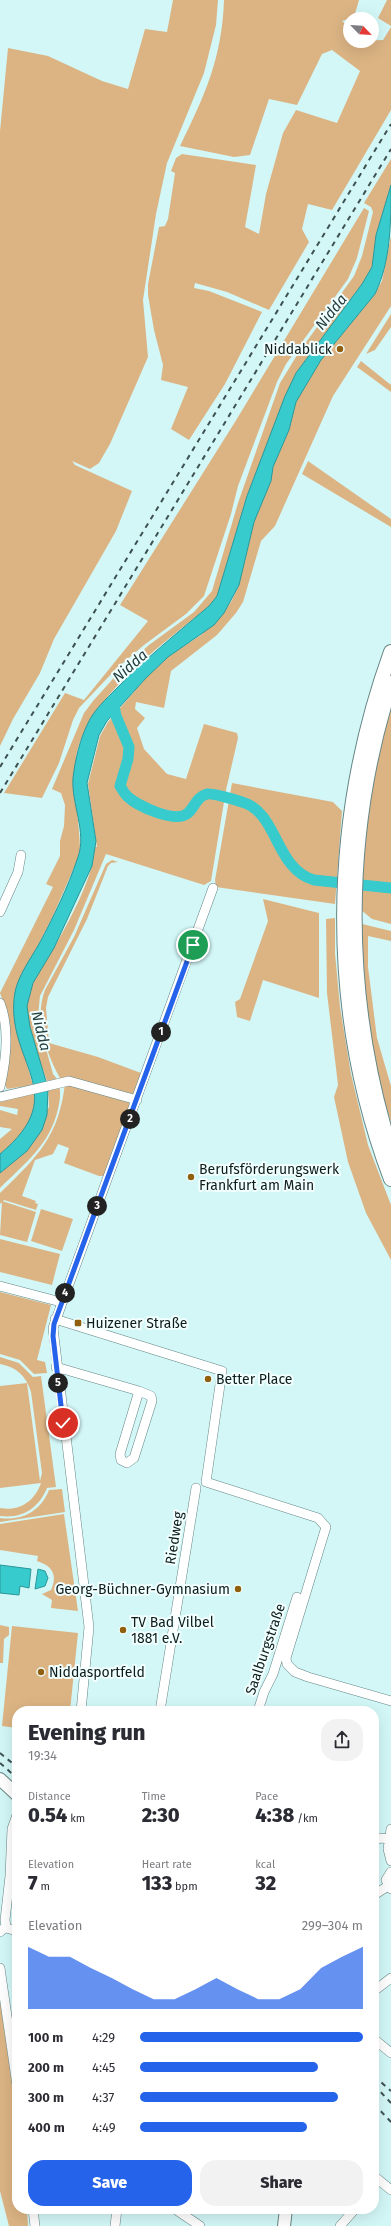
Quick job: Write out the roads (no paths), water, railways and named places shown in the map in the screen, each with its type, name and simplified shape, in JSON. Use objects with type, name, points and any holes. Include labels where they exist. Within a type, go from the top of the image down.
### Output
[{"type":"highway","points":[[391,652],[373,707],[360,760],[351,810],[350,885],[361,1017],[374,1090],[391,1151]]},
{"type":"highway","points":[[391,683],[379,723],[367,779],[350,885],[344,938],[351,1022],[370,1116],[391,1179]]},
{"type":"main road","points":[[0,1779],[12,1790]]},
{"type":"main road","points":[[284,2226],[285,2214]]},
{"type":"street","points":[[0,912],[18,872],[21,855]]},
{"type":"street","points":[[81,1706],[89,1627],[56,1367],[53,1336],[55,1319],[137,1100],[212,888]]},
{"type":"street","points":[[0,1003],[6,1043],[5,1065],[0,1088]]},
{"type":"street","points":[[0,1096],[56,1083],[73,1082],[137,1100]]},
{"type":"street","points":[[0,1286],[62,1302]]},
{"type":"street","points":[[55,1319],[222,1371],[206,1482],[318,1518],[324,1522],[326,1527],[286,1658],[287,1664],[295,1672],[308,1677],[391,1701]]},
{"type":"street","points":[[56,1367],[139,1391],[150,1395],[152,1398],[134,1458],[127,1463],[121,1460],[120,1454],[139,1391]]},
{"type":"street","name":"Riedweg","points":[[161,1706],[196,1488]]},
{"type":"street","name":"Saalburgstraße","points":[[260,1706],[264,1692],[274,1674],[297,1597]]},
{"type":"street","points":[[12,1829],[10,1876],[2,1927],[12,1930]]},
{"type":"street","points":[[391,1829],[388,1849],[391,1861]]},
{"type":"street","points":[[379,1838],[389,1839]]},
{"type":"street","points":[[379,1893],[390,1888],[387,1877],[391,1872]]},
{"type":"street","points":[[0,1968],[12,2051]]},
{"type":"street","points":[[379,1987],[391,1978]]},
{"type":"street","points":[[379,2043],[391,2053]]},
{"type":"street","points":[[379,2183],[391,2190]]},
{"type":"street","points":[[34,2214],[35,2226]]},
{"type":"street","points":[[114,2226],[116,2214]]},
{"type":"street","points":[[182,2214],[200,2226]]},
{"type":"street","points":[[340,2226],[351,2214]]},
{"type":"water","points":[[391,185],[389,241],[380,281],[375,294],[321,360],[296,402],[289,430],[273,467],[271,481],[254,522],[239,585],[224,613],[214,625],[168,657],[146,678],[107,721],[99,735],[87,783],[96,841],[92,866],[54,948],[33,983],[27,1006],[30,1027],[48,1088],[47,1115],[42,1130],[27,1151],[0,1173],[0,1154],[22,1132],[32,1112],[35,1094],[31,1076],[18,1038],[14,1017],[15,992],[22,973],[50,923],[70,879],[78,857],[81,838],[74,797],[73,778],[78,750],[85,729],[100,705],[173,636],[209,606],[217,596],[247,496],[285,396],[296,373],[362,284],[372,267],[376,235]]},
{"type":"water","points":[[0,1565],[31,1569],[29,1588],[20,1586],[19,1595],[0,1593]]},
{"type":"water","points":[[38,1569],[45,1571],[48,1578],[45,1586],[35,1589]]},
{"type":"waterway","points":[[113,700],[116,716],[129,747],[128,759],[120,786],[126,795],[132,800],[148,809],[166,815],[175,816],[182,816],[188,813],[200,797],[207,794],[242,802],[254,808],[263,817],[291,865],[301,874],[314,880],[391,888]]},
{"type":"railway","points":[[0,767],[391,124]]},
{"type":"railway","points":[[0,793],[391,149]]},
{"type":"railway","points":[[0,1753],[12,1763]]},
{"type":"railway","points":[[0,1763],[12,1774]]},
{"type":"railway","points":[[379,2080],[391,2091]]},
{"type":"railway","points":[[379,2090],[391,2103]]},
{"type":"railway","points":[[379,2109],[391,2122]]},
{"type":"place","name":"Niddablick","points":[[340,349]]},
{"type":"place","name":"Berufsförderungswerk Frankfurt am Main","points":[[191,1177]]},
{"type":"place","name":"Huizener Straße","points":[[78,1323]]},
{"type":"place","name":"Better Place","points":[[208,1379]]},
{"type":"place","name":"Georg-Büchner-Gymnasium","points":[[238,1589]]},
{"type":"place","name":"TV Bad Vilbel 1881 e.V.","points":[[123,1630]]},
{"type":"place","name":"Niddasportfeld","points":[[41,1672]]},
{"type":"water label","name":"Nidda","points":[[331,312]]},
{"type":"water label","name":"Nidda","points":[[130,666]]},
{"type":"water label","name":"Nidda","points":[[41,1031]]}]
